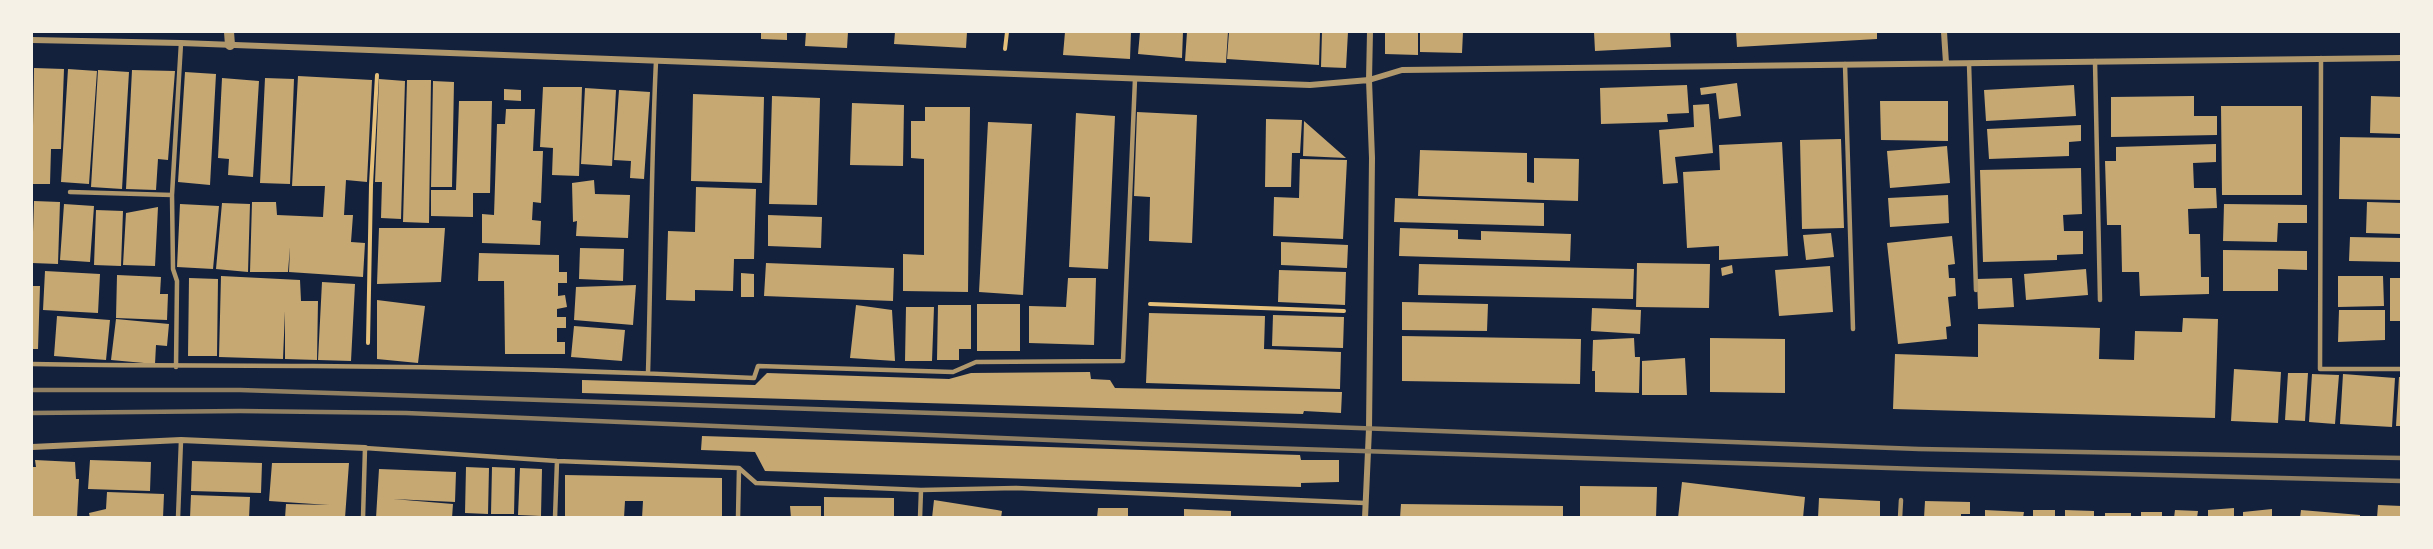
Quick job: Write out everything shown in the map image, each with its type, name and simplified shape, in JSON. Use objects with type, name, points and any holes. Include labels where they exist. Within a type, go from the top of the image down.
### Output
[{"type":"street","points":[[229,32],[230,45]]},
{"type":"street","points":[[1365,518],[1369,429],[1372,158],[1370,32]]},
{"type":"street","points":[[1944,32],[1946,63]]},
{"type":"street","points":[[32,40],[182,43],[1310,85],[1369,80],[1402,70],[2402,58]]},
{"type":"street","points":[[32,447],[181,440],[365,448]]},
{"type":"lane","points":[[176,367],[177,281],[173,269],[172,195],[182,43]]},
{"type":"lane","points":[[2321,58],[2320,369],[2402,369]]},
{"type":"lane","points":[[648,373],[652,229],[651,176],[656,61]]},
{"type":"lane","points":[[2095,61],[2100,300]]},
{"type":"lane","points":[[1969,63],[1976,290]]},
{"type":"lane","points":[[1845,64],[1853,329]]},
{"type":"lane","points":[[32,364],[648,373],[754,378],[758,366],[953,372],[976,362],[1123,361],[1135,79]]},
{"type":"lane","points":[[70,192],[172,195]]},
{"type":"lane","points":[[178,518],[181,440]]},
{"type":"lane","points":[[363,518],[365,448],[557,461],[739,468],[756,483],[921,490],[1016,488],[1365,503]]},
{"type":"lane","points":[[555,518],[557,461]]},
{"type":"lane","points":[[738,518],[739,468]]},
{"type":"lane","points":[[920,518],[921,490]]},
{"type":"lane","points":[[1900,518],[1901,500]]},
{"type":"path","points":[[368,368],[370,184],[379,51]]},
{"type":"path","points":[[1126,303],[1370,312]]},
{"type":"building","points":[[761,32],[787,32],[787,40],[761,39]]},
{"type":"building","points":[[806,32],[848,32],[847,48],[805,46]]},
{"type":"building","points":[[895,32],[967,32],[966,48],[894,44]]},
{"type":"building","points":[[1065,32],[1131,32],[1130,59],[1063,55]]},
{"type":"building","points":[[1140,32],[1183,32],[1182,58],[1138,54]]},
{"type":"building","points":[[1187,32],[1228,32],[1226,63],[1185,61]]},
{"type":"building","points":[[1229,32],[1320,32],[1319,65],[1227,59]]},
{"type":"building","points":[[1322,32],[1348,32],[1346,68],[1321,67]]},
{"type":"building","points":[[1385,32],[1418,32],[1418,55],[1385,54]]},
{"type":"building","points":[[1420,32],[1463,32],[1462,53],[1420,52]]},
{"type":"building","points":[[1594,32],[1670,32],[1671,47],[1595,51]]},
{"type":"building","points":[[1736,32],[1877,32],[1877,39],[1737,47]]},
{"type":"building","points":[[34,68],[64,69],[61,149],[51,149],[50,184],[32,184]]},
{"type":"building","points":[[68,69],[97,71],[89,184],[61,182]]},
{"type":"building","points":[[98,70],[129,72],[122,189],[91,187]]},
{"type":"building","points":[[132,70],[175,71],[168,160],[158,159],[156,190],[126,189]]},
{"type":"building","points":[[185,72],[216,74],[210,185],[178,182]]},
{"type":"building","points":[[298,76],[372,80],[367,182],[346,180],[344,215],[353,215],[351,242],[365,243],[363,277],[289,272],[290,247],[288,272],[250,272],[252,202],[276,202],[277,215],[323,217],[325,186],[292,186]]},
{"type":"building","points":[[222,78],[259,81],[253,177],[228,175],[229,159],[218,158]]},
{"type":"building","points":[[265,78],[294,79],[290,184],[260,183]]},
{"type":"building","points":[[379,79],[405,81],[401,219],[381,218],[382,182],[375,182]]},
{"type":"building","points":[[407,80],[431,80],[429,223],[403,222]]},
{"type":"building","points":[[433,81],[454,82],[452,187],[431,187]]},
{"type":"building","points":[[1737,83],[1741,116],[1719,119],[1716,93],[1701,95],[1700,88]]},
{"type":"building","points":[[1687,85],[1689,113],[1667,114],[1668,122],[1601,124],[1600,88]]},
{"type":"building","points":[[2074,85],[2076,116],[1986,121],[1984,90]]},
{"type":"building","points":[[543,87],[582,87],[579,176],[552,175],[553,148],[540,147]]},
{"type":"building","points":[[585,88],[616,90],[612,166],[581,164]]},
{"type":"building","points":[[504,89],[521,90],[521,101],[504,100]]},
{"type":"building","points":[[619,90],[650,92],[644,179],[630,178],[631,161],[614,160]]},
{"type":"building","points":[[693,94],[764,97],[762,183],[691,181]]},
{"type":"building","points":[[772,96],[820,98],[817,205],[769,204]]},
{"type":"building","points":[[2194,96],[2194,116],[2217,116],[2217,135],[2111,137],[2111,97]]},
{"type":"building","points":[[2371,96],[2402,97],[2402,134],[2370,133]]},
{"type":"building","points":[[459,101],[492,101],[490,193],[473,193],[473,217],[431,216],[431,190],[456,190]]},
{"type":"building","points":[[1880,101],[1948,101],[1948,141],[1881,140]]},
{"type":"building","points":[[852,103],[904,105],[903,166],[850,165]]},
{"type":"building","points":[[1709,104],[1713,153],[1675,157],[1678,183],[1663,184],[1659,130],[1694,127],[1693,105]]},
{"type":"building","points":[[2221,106],[2302,106],[2302,195],[2222,195]]},
{"type":"building","points":[[925,107],[970,107],[968,292],[903,291],[903,254],[924,255],[924,159],[911,158],[911,121],[925,121]]},
{"type":"building","points":[[506,109],[535,109],[533,151],[543,151],[541,203],[533,202],[532,220],[541,221],[540,245],[482,243],[482,214],[494,215],[497,124],[505,124]]},
{"type":"building","points":[[1137,112],[1197,115],[1192,243],[1149,241],[1150,197],[1134,196]]},
{"type":"building","points":[[1076,113],[1115,116],[1108,269],[1069,267]]},
{"type":"building","points":[[1266,119],[1302,120],[1300,153],[1292,153],[1291,187],[1265,187]]},
{"type":"building","points":[[1304,121],[1346,158],[1303,156]]},
{"type":"building","points":[[988,122],[1032,124],[1023,295],[979,292]]},
{"type":"building","points":[[2081,125],[2081,141],[2069,142],[2069,156],[1989,159],[1987,129]]},
{"type":"building","points":[[2340,137],[2402,138],[2402,200],[2339,199]]},
{"type":"building","points":[[1841,139],[1844,228],[1802,229],[1800,140]]},
{"type":"building","points":[[1782,142],[1788,256],[1719,260],[1719,246],[1687,248],[1683,172],[1720,170],[1719,145]]},
{"type":"building","points":[[2216,144],[2216,162],[2193,163],[2194,188],[2216,188],[2217,208],[2188,209],[2189,234],[2200,234],[2201,277],[2209,277],[2209,294],[2140,296],[2139,272],[2122,272],[2121,225],[2107,225],[2105,161],[2116,161],[2116,147]]},
{"type":"building","points":[[1947,146],[1950,183],[1890,188],[1887,151]]},
{"type":"building","points":[[1420,150],[1527,153],[1527,182],[1534,183],[1534,158],[1579,159],[1578,201],[1418,196]]},
{"type":"building","points":[[1300,159],[1347,160],[1343,239],[1273,236],[1274,197],[1299,198]]},
{"type":"building","points":[[2081,168],[2082,214],[2063,215],[2064,231],[2083,231],[2083,254],[2057,255],[2057,260],[1983,262],[1980,170]]},
{"type":"building","points":[[594,180],[595,194],[630,195],[628,238],[576,236],[577,221],[573,222],[572,183]]},
{"type":"building","points":[[696,187],[756,189],[754,259],[734,259],[733,291],[695,290],[695,301],[666,300],[668,231],[695,232]]},
{"type":"building","points":[[1948,195],[1949,223],[1890,227],[1888,198]]},
{"type":"building","points":[[1395,198],[1544,203],[1544,226],[1394,222]]},
{"type":"building","points":[[34,201],[60,202],[58,264],[32,263]]},
{"type":"building","points":[[2367,202],[2402,203],[2402,234],[2366,233]]},
{"type":"building","points":[[222,203],[250,204],[248,272],[216,269]]},
{"type":"building","points":[[64,204],[94,206],[90,262],[60,260]]},
{"type":"building","points":[[180,204],[219,206],[213,269],[177,267]]},
{"type":"building","points":[[2224,204],[2307,205],[2307,223],[2278,223],[2277,242],[2223,241]]},
{"type":"building","points":[[158,207],[155,266],[123,265],[126,213]]},
{"type":"building","points":[[96,210],[123,211],[121,266],[94,265]]},
{"type":"building","points":[[768,215],[822,217],[821,248],[768,246]]},
{"type":"building","points":[[379,228],[445,228],[441,282],[377,284]]},
{"type":"building","points":[[1400,228],[1458,230],[1458,239],[1481,240],[1481,231],[1571,234],[1570,261],[1399,256]]},
{"type":"building","points":[[1831,233],[1834,257],[1806,260],[1803,235]]},
{"type":"building","points":[[1952,236],[1955,264],[1948,265],[1949,278],[1955,278],[1956,296],[1948,297],[1951,326],[1946,327],[1947,339],[1898,344],[1887,243]]},
{"type":"building","points":[[2350,237],[2402,238],[2402,262],[2349,261]]},
{"type":"building","points":[[1281,242],[1348,245],[1347,268],[1281,265]]},
{"type":"building","points":[[580,248],[624,249],[623,281],[579,279]]},
{"type":"building","points":[[2223,250],[2307,251],[2307,270],[2278,269],[2278,291],[2223,291]]},
{"type":"building","points":[[479,253],[559,255],[559,272],[567,272],[567,283],[558,283],[558,296],[565,295],[567,307],[557,309],[557,317],[566,317],[566,328],[557,328],[557,342],[565,342],[565,354],[505,354],[504,281],[478,281]]},
{"type":"building","points":[[766,263],[894,268],[893,301],[764,296]]},
{"type":"building","points":[[1637,263],[1710,264],[1709,308],[1636,307]]},
{"type":"building","points":[[1419,264],[1634,269],[1633,299],[1418,295]]},
{"type":"building","points":[[1732,265],[1733,273],[1722,276],[1721,268]]},
{"type":"building","points":[[1830,266],[1833,312],[1779,316],[1775,270]]},
{"type":"building","points":[[2086,269],[2088,295],[2026,300],[2024,274]]},
{"type":"building","points":[[1279,270],[1346,272],[1345,305],[1278,302]]},
{"type":"building","points":[[45,271],[100,274],[98,313],[43,310]]},
{"type":"building","points":[[741,273],[754,274],[754,297],[741,297]]},
{"type":"building","points":[[117,275],[161,277],[160,294],[168,294],[167,320],[116,318]]},
{"type":"building","points":[[221,276],[300,280],[301,301],[318,301],[317,360],[285,359],[285,311],[283,359],[219,357]]},
{"type":"building","points":[[2338,276],[2383,276],[2384,306],[2338,307]]},
{"type":"building","points":[[189,278],[218,279],[217,356],[188,356]]},
{"type":"building","points":[[1068,278],[1096,278],[1094,345],[1029,343],[1029,306],[1066,307]]},
{"type":"building","points":[[2012,278],[2014,307],[1978,309],[1977,279]]},
{"type":"building","points":[[2390,278],[2402,278],[2402,321],[2390,321]]},
{"type":"building","points":[[322,282],[355,284],[351,361],[318,360]]},
{"type":"building","points":[[636,285],[633,325],[574,320],[576,287]]},
{"type":"building","points":[[32,286],[40,286],[38,349],[32,349]]},
{"type":"building","points":[[377,300],[425,306],[418,363],[377,359]]},
{"type":"building","points":[[1402,302],[1488,304],[1487,331],[1402,330]]},
{"type":"building","points":[[977,304],[1020,304],[1020,351],[977,351]]},
{"type":"building","points":[[856,305],[892,310],[895,361],[850,358]]},
{"type":"building","points":[[938,305],[971,305],[971,349],[959,349],[959,360],[937,360]]},
{"type":"building","points":[[906,307],[934,307],[932,361],[905,361]]},
{"type":"building","points":[[1592,308],[1641,310],[1640,334],[1591,331]]},
{"type":"building","points":[[2339,310],[2385,310],[2385,340],[2338,342]]},
{"type":"building","points":[[1149,313],[1265,316],[1264,349],[1341,352],[1340,389],[1146,383]]},
{"type":"building","points":[[1273,315],[1344,317],[1343,348],[1272,346]]},
{"type":"building","points":[[57,316],[110,320],[106,360],[54,356]]},
{"type":"building","points":[[2183,318],[2218,319],[2215,418],[1893,409],[1895,354],[1978,357],[1978,324],[2100,328],[2099,359],[2134,360],[2135,331],[2182,332]]},
{"type":"building","points":[[116,319],[169,324],[167,346],[156,345],[155,364],[111,360]]},
{"type":"building","points":[[574,326],[625,330],[622,361],[571,357]]},
{"type":"building","points":[[1402,336],[1581,339],[1580,384],[1402,381]]},
{"type":"building","points":[[1634,338],[1635,357],[1640,357],[1639,393],[1595,392],[1595,371],[1592,371],[1593,340]]},
{"type":"building","points":[[1710,338],[1785,339],[1785,393],[1710,392]]},
{"type":"building","points":[[1685,358],[1687,395],[1642,395],[1642,361]]},
{"type":"building","points":[[2234,369],[2281,372],[2278,423],[2231,421]]},
{"type":"building","points":[[1090,372],[1091,379],[1110,380],[1115,388],[1342,392],[1341,413],[1304,411],[1303,414],[582,393],[582,380],[755,385],[767,373],[949,379],[971,373]]},
{"type":"building","points":[[2288,373],[2308,373],[2305,421],[2285,420]]},
{"type":"building","points":[[2312,374],[2339,375],[2335,424],[2309,422]]},
{"type":"building","points":[[2343,374],[2395,378],[2392,427],[2340,424]]},
{"type":"building","points":[[2399,377],[2402,377],[2402,426],[2396,426]]},
{"type":"building","points":[[702,436],[1300,455],[1301,460],[1339,460],[1339,482],[1301,483],[1301,487],[765,471],[755,452],[701,450]]},
{"type":"building","points":[[35,460],[75,462],[76,479],[79,479],[77,518],[32,518],[32,467],[36,467]]},
{"type":"building","points":[[90,460],[151,462],[150,491],[88,489]]},
{"type":"building","points":[[192,461],[262,463],[261,493],[191,491]]},
{"type":"building","points":[[272,463],[349,463],[345,518],[285,518],[286,504],[329,505],[269,501]]},
{"type":"building","points":[[466,467],[489,468],[488,514],[465,513]]},
{"type":"building","points":[[492,467],[515,468],[514,514],[491,514]]},
{"type":"building","points":[[520,468],[542,469],[541,516],[518,515]]},
{"type":"building","points":[[379,469],[456,472],[455,502],[393,499],[453,504],[452,518],[376,518]]},
{"type":"building","points":[[565,475],[722,478],[722,518],[642,518],[643,501],[625,501],[624,518],[565,518]]},
{"type":"building","points":[[1682,482],[1805,497],[1803,518],[1678,518]]},
{"type":"building","points":[[1580,486],[1657,487],[1656,518],[1580,518]]},
{"type":"building","points":[[107,492],[164,494],[163,518],[90,518],[89,513],[106,509]]},
{"type":"building","points":[[191,495],[250,497],[249,518],[190,518]]},
{"type":"building","points":[[824,497],[894,498],[894,518],[824,518]]},
{"type":"building","points":[[1819,498],[1880,501],[1880,518],[1818,518]]},
{"type":"building","points":[[934,500],[1002,511],[1001,518],[932,518]]},
{"type":"building","points":[[1925,501],[1970,502],[1970,514],[1961,514],[1961,518],[1924,518]]},
{"type":"building","points":[[1401,504],[1563,506],[1563,518],[1400,518]]},
{"type":"building","points":[[2378,505],[2402,506],[2402,518],[2377,518]]},
{"type":"building","points":[[790,506],[821,506],[821,518],[791,518]]},
{"type":"building","points":[[1098,508],[1128,508],[1128,518],[1097,518]]},
{"type":"building","points":[[2234,508],[2234,518],[2208,518],[2208,510]]},
{"type":"building","points":[[1184,509],[1231,511],[1231,518],[1184,518]]},
{"type":"building","points":[[2272,509],[2272,518],[2243,518],[2243,512]]},
{"type":"building","points":[[1985,510],[2024,512],[2023,518],[1985,518]]},
{"type":"building","points":[[2033,510],[2055,510],[2055,518],[2033,518]]},
{"type":"building","points":[[2065,510],[2094,511],[2094,518],[2065,518]]},
{"type":"building","points":[[2175,510],[2198,511],[2197,518],[2174,518]]},
{"type":"building","points":[[2301,510],[2360,515],[2360,518],[2300,518]]},
{"type":"building","points":[[2141,512],[2162,512],[2162,518],[2141,518]]},
{"type":"building","points":[[2105,513],[2131,513],[2131,518],[2105,518]]},
{"type":"railway","points":[[32,390],[240,390],[1919,449],[2402,458]]},
{"type":"railway","points":[[32,413],[240,411],[406,413],[1144,444],[1920,469],[2402,481]]}]
